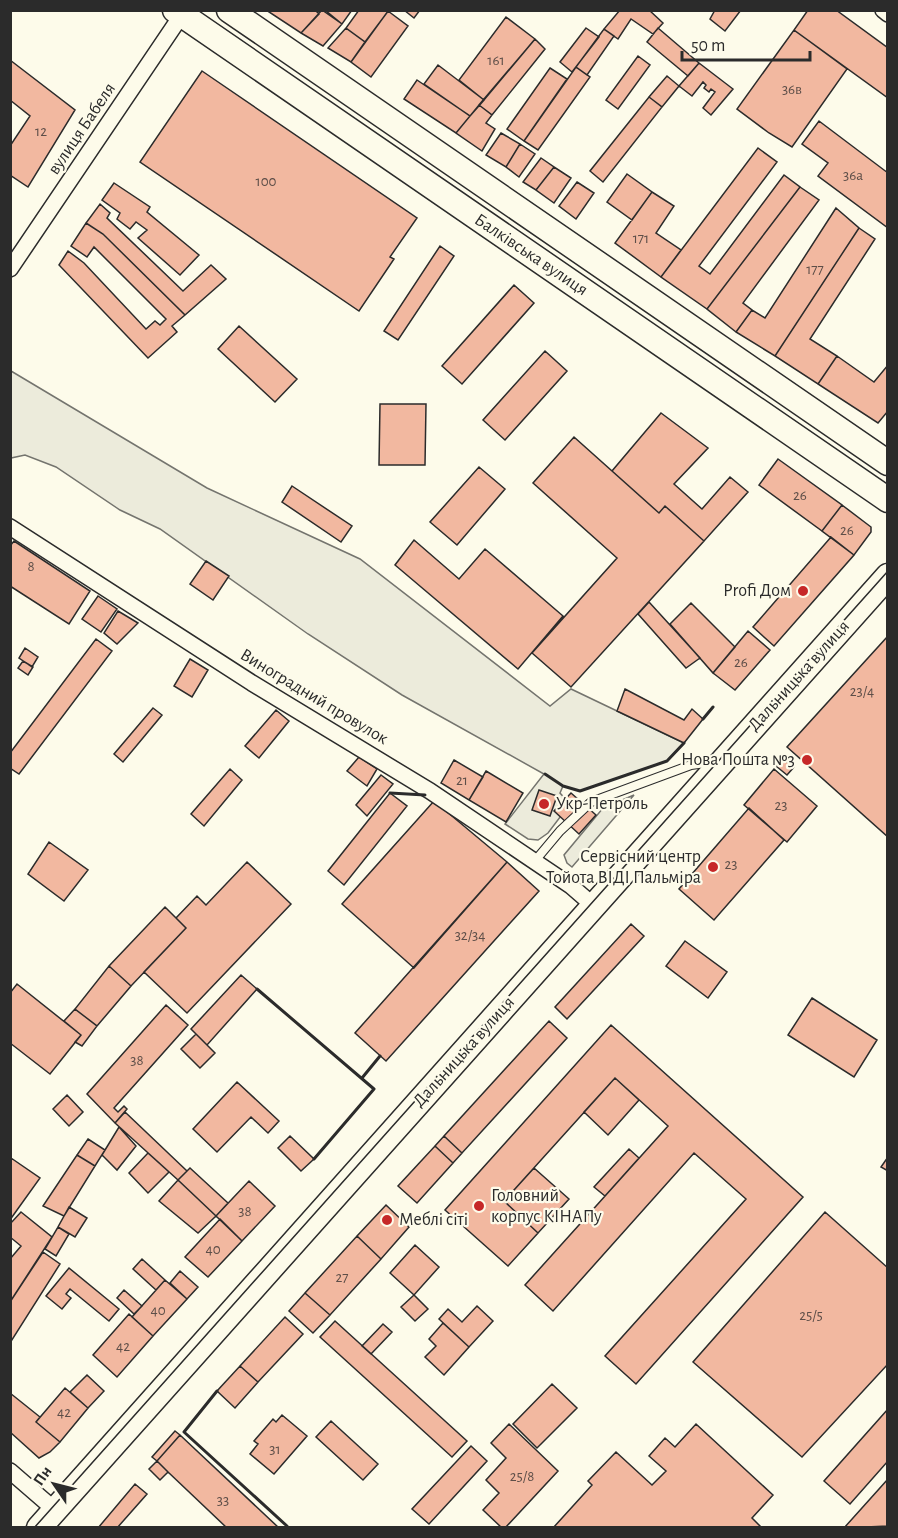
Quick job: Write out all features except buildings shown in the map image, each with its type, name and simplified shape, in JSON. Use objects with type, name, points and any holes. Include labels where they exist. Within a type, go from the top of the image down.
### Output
[{"type":"main road","name":"Балківська вулиця","points":[[229,10],[888,463]]},
{"type":"main road","name":"Балківська вулиця","points":[[180,12],[888,500]]},
{"type":"main road","name":"Дальницька вулиця","points":[[47,1519],[888,576]]},
{"type":"street","points":[[883,10],[888,14]]},
{"type":"street","name":"вулиця Бабеля","points":[[10,269],[180,12]]},
{"type":"street","name":"Виноградний провулок","points":[[10,527],[252,683],[430,791],[571,886],[594,906]]},
{"type":"street","points":[[10,1471],[47,1519]]},
{"type":"lane","points":[[534,862],[560,831],[591,802],[691,765],[724,760]]},
{"type":"shaded area","points":[[11,371],[207,488],[360,559],[550,706],[571,689],[684,743],[667,761],[580,791],[563,786],[560,793],[570,804],[548,833],[538,840],[528,839],[505,824],[544,774],[402,695],[308,634],[160,529],[120,510],[56,467],[25,455],[11,458]]},
{"type":"shaded area","points":[[634,795],[572,867],[567,863],[564,855],[603,808]]},
{"type":"tram line","points":[[34,1528],[888,571]]},
{"type":"wall","points":[[703,719],[713,707]]},
{"type":"wall","points":[[545,774],[563,786],[580,791],[667,761],[684,743]]},
{"type":"wall","points":[[390,793],[425,795]]},
{"type":"wall","points":[[257,989],[374,1089],[314,1159]]},
{"type":"wall","points":[[362,1078],[380,1056]]},
{"type":"wall","points":[[217,1391],[184,1432],[287,1526]]},
{"type":"place","name":"Profi Дом","points":[[803,591]]},
{"type":"place","name":"Нова Пошта №3","points":[[807,760]]},
{"type":"place","name":"Укр-Петроль","points":[[544,804]]},
{"type":"place","name":"Сервісний центр Тойота ВІДІ Пальміра","points":[[713,867]]},
{"type":"place","name":"Головний корпус КІНАПу","points":[[479,1206]]},
{"type":"place","name":"Меблі сіті","points":[[387,1220]]}]
